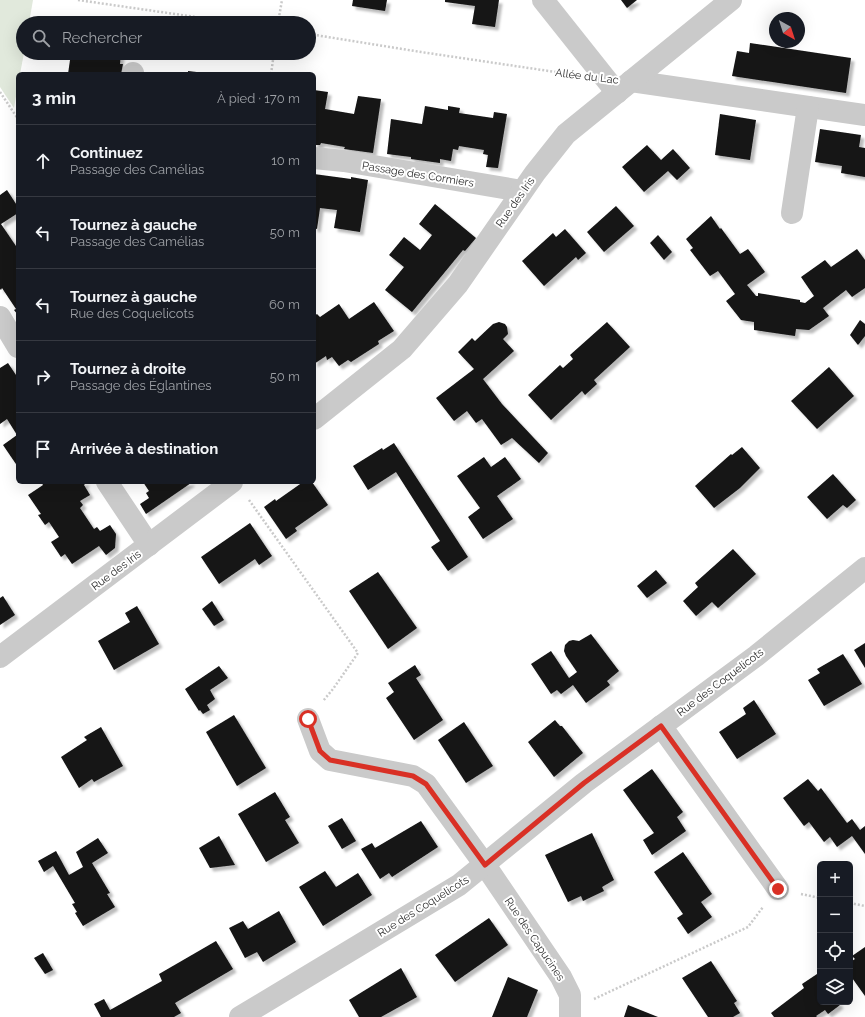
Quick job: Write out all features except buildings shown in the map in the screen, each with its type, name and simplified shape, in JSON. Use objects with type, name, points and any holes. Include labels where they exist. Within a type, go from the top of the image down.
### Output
[{"type":"street","points":[[543,0],[618,84]]},
{"type":"street","name":"Rue des Iris","points":[[316,417],[402,349],[458,284],[522,191],[566,134],[618,84],[731,0]]},
{"type":"street","name":"Allée du Lac","points":[[618,84],[865,115]]},
{"type":"street","points":[[792,213],[808,107]]},
{"type":"street","name":"Passage des Cormiers","points":[[316,158],[522,191]]},
{"type":"street","points":[[0,317],[16,344]]},
{"type":"street","points":[[108,484],[149,545]]},
{"type":"street","name":"Rue des Iris","points":[[0,657],[149,545],[239,488]]},
{"type":"street","name":"Rue des Coquelicots","points":[[251,1014],[459,886],[584,783],[756,656],[865,568]]},
{"type":"street","name":"Rue des Capucines","points":[[308,719],[320,751],[330,760],[413,776],[426,784],[485,865],[562,977],[570,995],[570,1017]]},
{"type":"street","points":[[661,726],[778,889]]},
{"type":"path","points":[[78,0],[189,16]]},
{"type":"path","points":[[279,16],[282,0]]},
{"type":"path","name":"Allée du Lac","points":[[316,35],[618,84]]},
{"type":"path","points":[[271,72],[273,60]]},
{"type":"path","points":[[0,92],[16,116]]},
{"type":"path","points":[[239,488],[358,653],[333,689],[308,719]]},
{"type":"path","points":[[588,1000],[594,999],[748,927],[778,889]]},
{"type":"path","points":[[853,904],[865,906]]},
{"type":"shaded area","points":[[0,0],[33,0],[30,16],[16,16],[16,60],[23,60],[20,72],[16,72],[16,96],[14,108],[0,87]]},
{"type":"route","points":[[308,719],[320,751],[330,760],[413,776],[426,784],[485,865],[584,783],[661,726],[778,889]]}]
